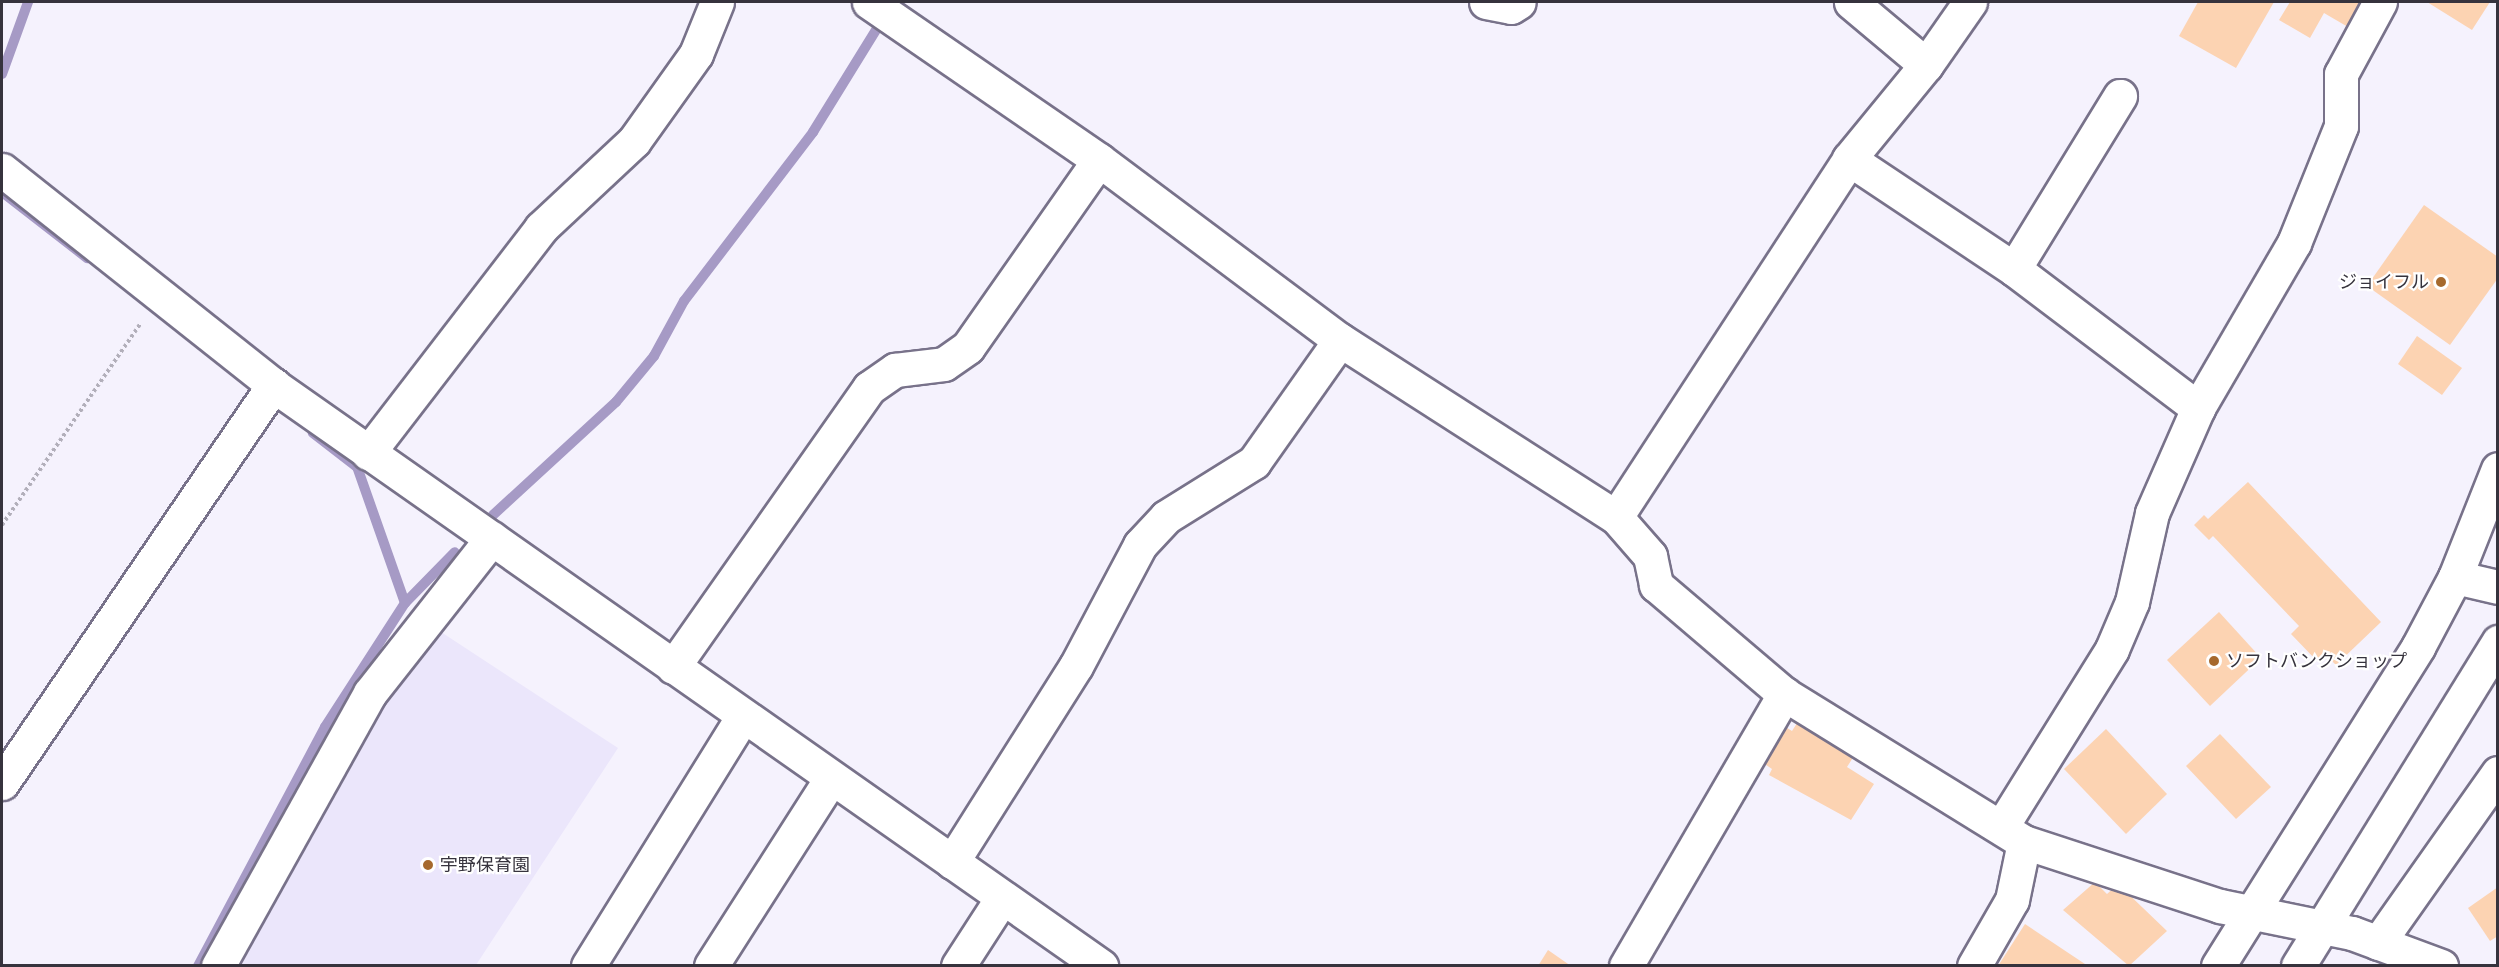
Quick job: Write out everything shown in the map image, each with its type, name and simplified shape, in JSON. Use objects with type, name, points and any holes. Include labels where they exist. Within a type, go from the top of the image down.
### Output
[{"type":"street","points":[[368,453],[541,228],[634,141],[696,54],[717,2]]},
{"type":"street","points":[[1485,2],[1511,7],[1519,2]]},
{"type":"street","points":[[1851,2],[1926,65]]},
{"type":"street","points":[[1617,517],[1849,159],[1926,65],[1970,2]]},
{"type":"street","points":[[1974,966],[2012,900],[2013,834],[2112,649],[2132,602],[2152,513],[2198,408],[2294,243],[2341,126],[2341,74],[2380,2]]},
{"type":"street","points":[[877,6],[1099,160],[1340,340],[1617,517],[1650,556],[1656,585],[1784,694],[2013,834],[2220,906],[2323,926],[2441,966]]},
{"type":"street","points":[[2014,269],[2120,96]]},
{"type":"street","points":[[1849,159],[2014,269],[2198,408]]},
{"type":"street","points":[[673,667],[869,388],[895,370],[944,364],[968,346],[1099,160]]},
{"type":"street","points":[[2,170],[267,393],[368,453],[492,538],[1101,966]]},
{"type":"street","points":[[952,862],[1076,666],[1140,545],[1166,517],[1254,462],[1340,340]]},
{"type":"street","points":[[2,783],[267,393]]},
{"type":"street","points":[[2218,966],[2404,671],[2455,577],[2498,469]]},
{"type":"street","points":[[218,966],[370,693],[492,538]]},
{"type":"street","points":[[2455,577],[2498,587]]},
{"type":"street","points":[[2298,966],[2498,642]]},
{"type":"street","points":[[1626,966],[1784,694]]},
{"type":"street","points":[[588,966],[743,716]]},
{"type":"street","points":[[2378,943],[2498,773]]},
{"type":"street","points":[[711,966],[831,778]]},
{"type":"street","points":[[958,966],[1002,898]]},
{"type":"path","points":[[2,525],[149,311]]},
{"type":"shaded area","points":[[438,630],[618,748],[476,965],[237,966],[366,733]]},
{"type":"building","points":[[2198,2],[2274,2],[2236,68],[2179,36]]},
{"type":"building","points":[[2290,2],[2363,2],[2348,27],[2324,13],[2310,38],[2279,20]]},
{"type":"building","points":[[2427,2],[2490,2],[2472,30]]},
{"type":"building","points":[[2424,205],[2498,257],[2498,278],[2450,345],[2367,286]]},
{"type":"building","points":[[2417,336],[2462,368],[2442,395],[2398,364]]},
{"type":"building","points":[[2248,482],[2381,622],[2336,665],[2324,653],[2316,660],[2291,634],[2299,626],[2213,536],[2209,540],[2194,525],[2204,515],[2208,519]]},
{"type":"building","points":[[2219,612],[2261,658],[2210,706],[2167,660]]},
{"type":"building","points":[[1799,720],[1854,756],[1847,767],[1874,784],[1851,820],[1769,775],[1772,769],[1756,758],[1779,723],[1792,731]]},
{"type":"building","points":[[2106,729],[2167,794],[2126,834],[2064,769]]},
{"type":"building","points":[[2220,734],[2271,787],[2236,819],[2186,766]]},
{"type":"building","points":[[2095,882],[2107,894],[2118,884],[2167,931],[2129,966],[2063,910]]},
{"type":"building","points":[[2498,887],[2498,936],[2490,941],[2468,908]]},
{"type":"building","points":[[2025,924],[2088,966],[1998,966]]},
{"type":"building","points":[[1548,950],[1571,966],[1538,966]]},
{"type":"waterway","points":[[2,74],[28,2]]},
{"type":"waterway","points":[[493,515],[616,402],[654,356],[684,301],[813,132],[884,17]]},
{"type":"waterway","points":[[2,192],[87,258]]},
{"type":"waterway","points":[[198,966],[325,727],[405,603],[357,467],[313,433]]},
{"type":"waterway","points":[[405,603],[455,552]]},
{"type":"place","name":"ジョイフル","points":[[2441,282]]},
{"type":"place","name":"ソフトバンクショップ","points":[[2214,661]]},
{"type":"place","name":"宇野保育園","points":[[428,865]]}]
